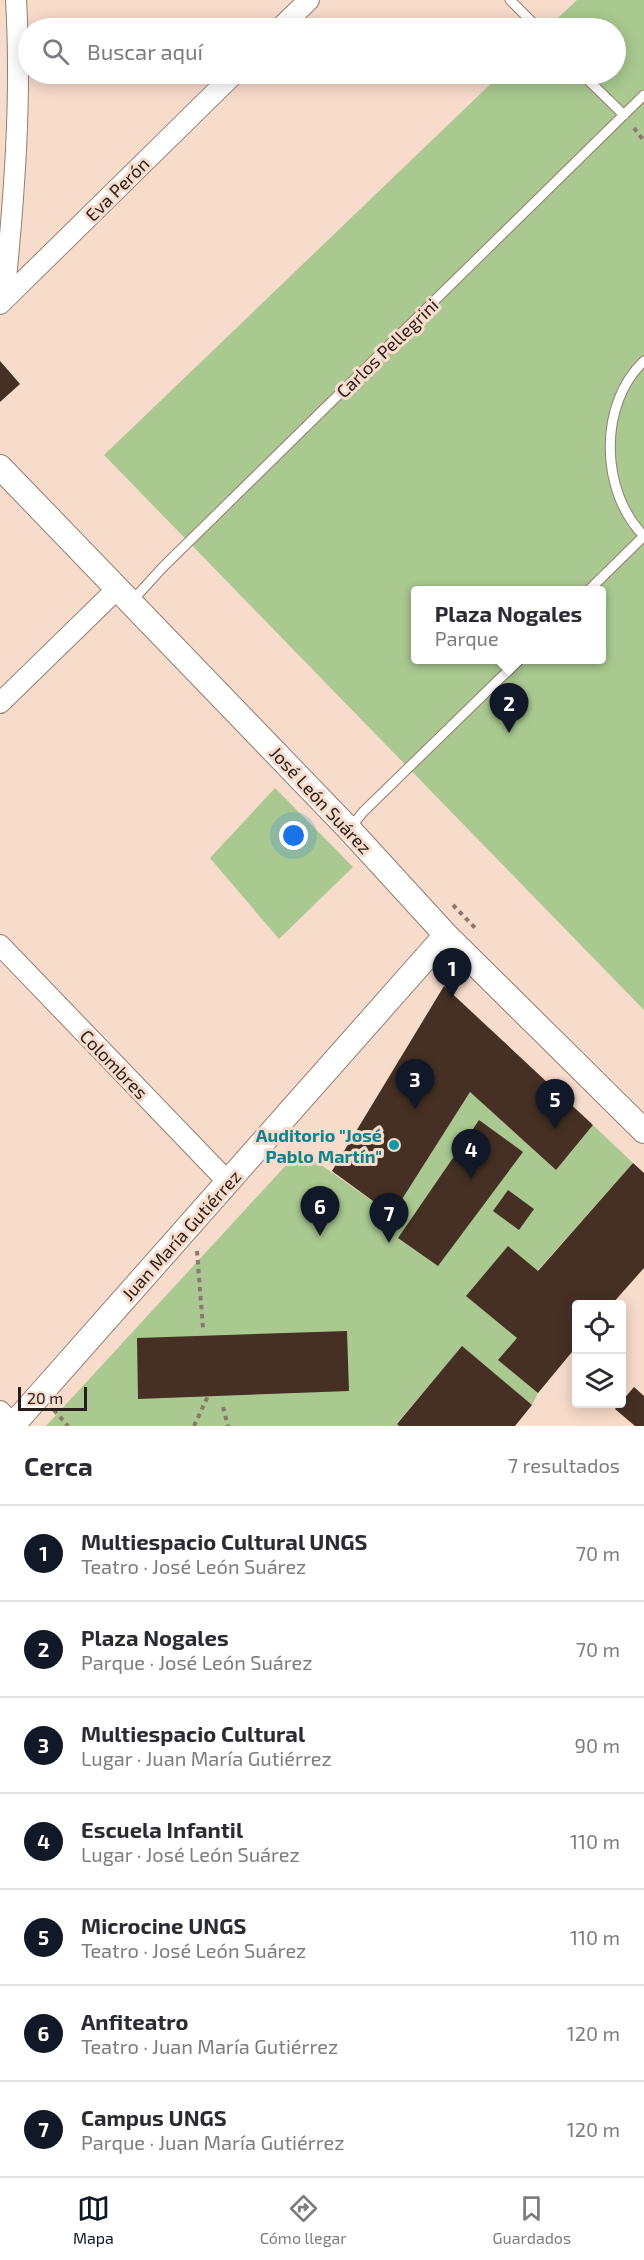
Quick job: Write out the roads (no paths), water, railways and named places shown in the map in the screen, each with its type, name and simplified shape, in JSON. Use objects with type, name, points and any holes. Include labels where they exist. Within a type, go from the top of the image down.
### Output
[{"type":"street","points":[[16,0],[18,30]]},
{"type":"street","points":[[290,18],[309,0]]},
{"type":"street","points":[[2,302],[16,171],[19,84]]},
{"type":"street","name":"Eva Perón","points":[[2,302],[224,84]]},
{"type":"street","name":"José León Suárez","points":[[0,466],[349,829],[446,935],[644,1131]]},
{"type":"street","name":"Carlos Pellegrini","points":[[0,703],[125,595]]},
{"type":"street","name":"Juan María Gutiérrez","points":[[8,1420],[194,1221],[446,935]]},
{"type":"street","name":"Colombres","points":[[0,945],[228,1182]]},
{"type":"lane","points":[[510,0],[528,18]]},
{"type":"lane","points":[[592,84],[624,115]]},
{"type":"lane","name":"Carlos Pellegrini","points":[[125,595],[163,567],[644,95]]},
{"type":"lane","points":[[593,586],[644,536],[635,527],[615,489],[609,447],[616,405],[637,367],[644,361]]},
{"type":"lane","points":[[349,829],[363,812],[515,664]]},
{"type":"place","name":"Plaza Nogales","points":[[509,733]]},
{"type":"place","name":"Multiespacio Cultural UNGS","points":[[452,998]]},
{"type":"place","name":"Multiespacio Cultural","points":[[415,1109]]},
{"type":"place","name":"Microcine UNGS","points":[[555,1129]]},
{"type":"place","name":"Auditorio \"José Pablo Martín\"","points":[[394,1145]]},
{"type":"place","name":"Escuela Infantil","points":[[471,1179]]},
{"type":"place","name":"Anfiteatro","points":[[320,1236]]},
{"type":"place","name":"Campus UNGS","points":[[389,1243]]}]
